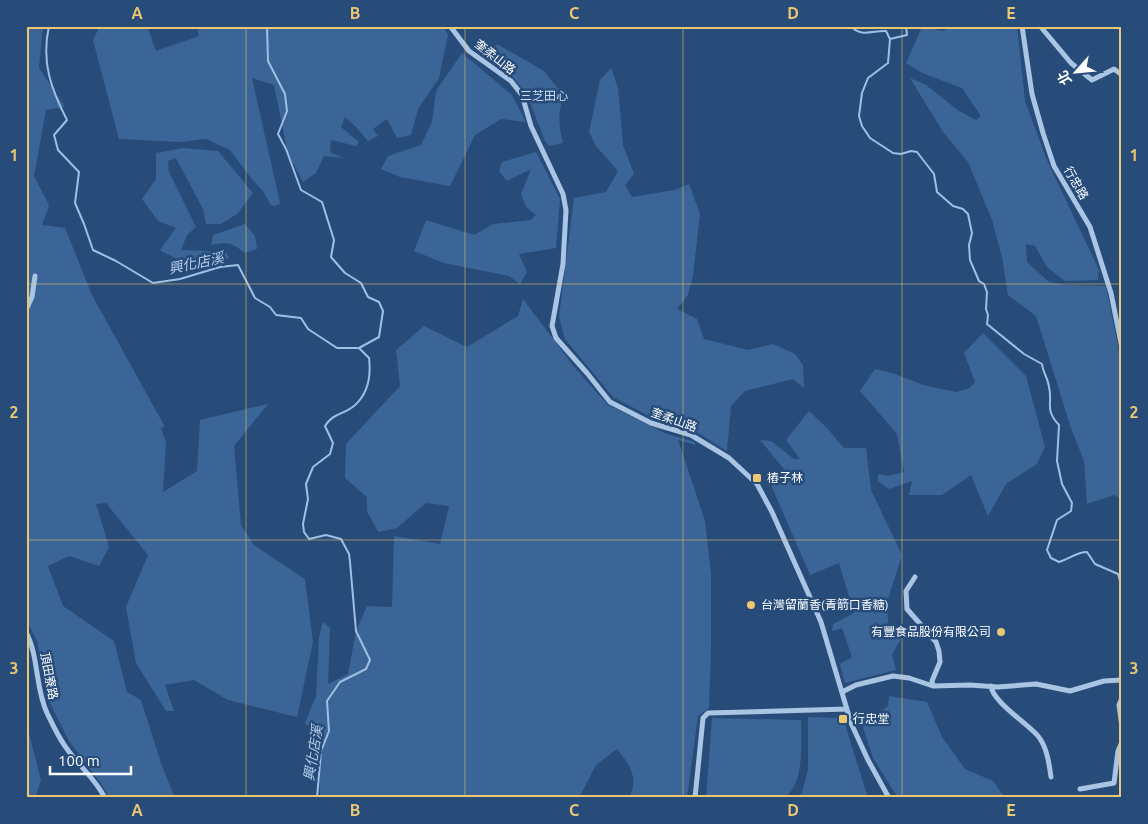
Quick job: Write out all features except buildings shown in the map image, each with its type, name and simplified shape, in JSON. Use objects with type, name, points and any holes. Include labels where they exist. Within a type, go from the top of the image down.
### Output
[{"type":"street","name":"奎柔山路","points":[[450,26],[469,51],[511,81],[522,95],[531,126],[563,194],[566,210],[563,264],[552,326],[556,338],[610,402],[651,423],[691,435],[729,458],[758,484],[821,622],[847,709],[868,760],[889,798]]},
{"type":"street","name":"行忠路","points":[[1022,26],[1032,94],[1043,133],[1054,166],[1090,227],[1111,293],[1122,348]]},
{"type":"street","points":[[1040,26],[1071,63],[1092,80],[1114,69],[1122,75]]},
{"type":"street","points":[[26,310],[32,298],[35,276]]},
{"type":"street","points":[[915,577],[906,591],[907,610],[936,642],[940,651],[940,662],[932,681],[933,686]]},
{"type":"street","name":"頂田寮路","points":[[26,632],[33,644],[41,697],[50,719],[63,744],[100,787],[104,798]]},
{"type":"street","points":[[842,692],[856,685],[892,676],[910,678],[933,686],[1036,684],[1070,691],[1104,681],[1121,681]]},
{"type":"street","points":[[991,686],[993,693],[1002,703],[1039,737],[1046,754],[1051,776]]},
{"type":"street","points":[[1122,698],[1119,705],[1122,727]]},
{"type":"street","points":[[695,798],[704,718],[708,713],[847,709]]},
{"type":"street","points":[[1080,789],[1114,783],[1118,751],[1122,742]]},
{"type":"green space","points":[[26,26],[43,26],[39,68],[65,107],[46,110],[34,176],[49,205],[42,225],[65,228],[92,295],[165,427],[161,428],[166,443],[163,492],[197,471],[200,420],[268,404],[234,446],[241,525],[254,545],[305,579],[313,642],[297,717],[228,700],[194,680],[165,685],[174,711],[166,711],[136,663],[126,607],[148,555],[106,503],[96,504],[109,547],[99,566],[69,556],[48,566],[63,606],[114,641],[127,692],[141,700],[162,766],[175,798],[109,798],[102,785],[69,741],[51,705],[37,641],[26,620]]},
{"type":"green space","points":[[100,26],[147,26],[156,51],[199,36],[197,26],[443,26],[448,35],[439,78],[418,109],[411,135],[397,138],[387,119],[373,129],[378,136],[368,141],[345,117],[341,127],[359,142],[356,146],[331,140],[330,152],[343,158],[324,156],[316,173],[303,182],[288,154],[274,85],[252,78],[280,204],[274,206],[270,204],[263,191],[230,150],[206,139],[181,142],[119,139],[93,40]]},
{"type":"green space","points":[[953,26],[1017,26],[1025,101],[1046,158],[1099,270],[1098,280],[1065,281],[1047,267],[1035,246],[1026,244],[1027,262],[1049,282],[1064,285],[1106,286],[1122,367],[1122,499],[1114,495],[1087,504],[1084,461],[1070,425],[1036,316],[1008,295],[1002,257],[992,220],[968,162],[943,132],[910,78],[926,85],[959,111],[976,120],[981,116],[962,88],[922,73],[906,63],[922,27],[943,31]]},
{"type":"green space","name":"三芝田心","points":[[497,44],[544,71],[564,96],[559,120],[563,143],[549,146],[545,141],[527,95],[513,77],[488,58]]},
{"type":"green space","points":[[462,53],[512,95],[526,122],[501,119],[475,135],[450,186],[400,177],[381,169],[388,156],[421,145],[432,122],[436,91]]},
{"type":"green space","points":[[611,68],[618,88],[623,145],[634,174],[625,185],[632,197],[675,190],[689,184],[700,214],[693,275],[688,295],[677,309],[697,319],[704,339],[748,350],[773,344],[795,354],[803,365],[804,388],[793,379],[745,391],[731,406],[727,451],[681,422],[651,417],[613,397],[565,339],[559,317],[574,198],[606,192],[618,171],[596,146],[589,132],[600,80]]},
{"type":"green space","points":[[183,148],[218,151],[253,193],[237,214],[221,224],[206,224],[203,209],[176,158],[168,161],[169,172],[196,227],[187,235],[181,250],[226,252],[229,258],[193,263],[170,256],[160,250],[176,228],[158,221],[142,199],[156,179],[156,153]]},
{"type":"green space","points":[[536,152],[560,199],[556,248],[519,254],[527,272],[520,284],[509,276],[444,263],[414,251],[426,220],[474,235],[493,224],[531,220],[536,215],[526,207],[521,194],[531,169],[507,181],[499,171],[502,162]]},
{"type":"green space","points":[[245,224],[255,236],[257,249],[245,253],[229,244],[211,245],[213,235]]},
{"type":"green space","points":[[523,299],[575,368],[608,405],[667,434],[695,442],[695,445],[678,440],[705,521],[711,574],[711,649],[709,708],[698,716],[687,798],[629,798],[633,784],[632,772],[626,760],[617,749],[596,765],[579,798],[322,798],[320,795],[318,735],[305,723],[316,696],[319,637],[323,622],[330,628],[328,684],[348,674],[356,631],[367,606],[392,607],[394,536],[440,544],[449,506],[426,503],[397,528],[378,532],[367,511],[367,497],[345,478],[346,444],[400,386],[396,350],[424,326],[467,347],[518,316]]},
{"type":"green space","points":[[983,333],[1026,376],[1045,447],[1037,464],[1006,484],[988,516],[971,475],[942,495],[909,495],[912,481],[889,489],[878,481],[878,474],[887,476],[904,472],[897,434],[860,391],[875,369],[895,374],[923,385],[956,392],[970,388],[975,382],[964,353]]},
{"type":"green space","points":[[809,411],[844,448],[866,448],[871,490],[902,555],[887,602],[888,623],[901,638],[892,655],[896,670],[845,683],[840,664],[852,657],[842,628],[832,631],[833,624],[854,613],[839,563],[810,575],[771,485],[784,469],[760,440],[771,441],[794,459],[800,459],[786,440]]},
{"type":"green space","points":[[889,696],[927,702],[942,737],[965,769],[993,781],[1005,798],[898,798],[873,758],[863,727],[888,706]]},
{"type":"green space","points":[[808,717],[843,718],[868,798],[796,798],[802,793],[808,769]]},
{"type":"green space","points":[[712,718],[801,720],[799,773],[791,792],[784,798],[706,798]]},
{"type":"green space","points":[[26,722],[41,780],[35,798],[26,798]]},
{"type":"waterway","name":"興化店溪","points":[[49,26],[46,52],[49,75],[56,97],[67,120],[54,135],[58,150],[79,172],[75,203],[93,250],[153,283],[180,279],[220,267],[238,265],[255,298],[270,307],[276,315],[301,318],[308,329],[337,348],[359,348],[369,358],[368,384],[363,396],[354,406],[335,416],[325,426],[333,443],[330,454],[313,467],[306,484],[308,499],[303,524],[304,532],[309,539],[326,535],[341,539],[349,554],[356,631],[370,660],[366,669],[340,682],[327,701],[329,731],[321,751],[317,798]]},
{"type":"waterway","points":[[267,26],[268,61],[285,94],[287,111],[278,134],[286,149],[301,190],[322,202],[334,240],[331,257],[345,273],[361,283],[368,297],[379,302],[383,311],[379,337],[359,348]]},
{"type":"waterway","points":[[851,26],[863,33],[886,31],[890,39]]},
{"type":"waterway","points":[[906,26],[907,35],[890,39],[888,63],[868,78],[862,93],[859,116],[862,126],[870,138],[893,153],[917,152],[934,174],[937,192],[953,206],[963,209],[968,214],[972,233],[969,245],[970,260],[979,281],[984,284],[987,292],[987,324],[1024,354],[1042,364],[1050,393],[1050,410],[1059,425],[1057,461],[1062,484],[1072,503],[1071,511],[1057,520],[1047,550],[1051,558],[1059,562],[1087,552],[1095,564],[1118,574],[1122,588]]},
{"type":"place","name":"樁子林","points":[[757,478]]},
{"type":"place","name":"台灣留蘭香(青箭口香糖)","points":[[751,605]]},
{"type":"place","name":"有豐食品股份有限公司","points":[[1001,632]]},
{"type":"place","name":"行忠堂","points":[[843,719]]}]
